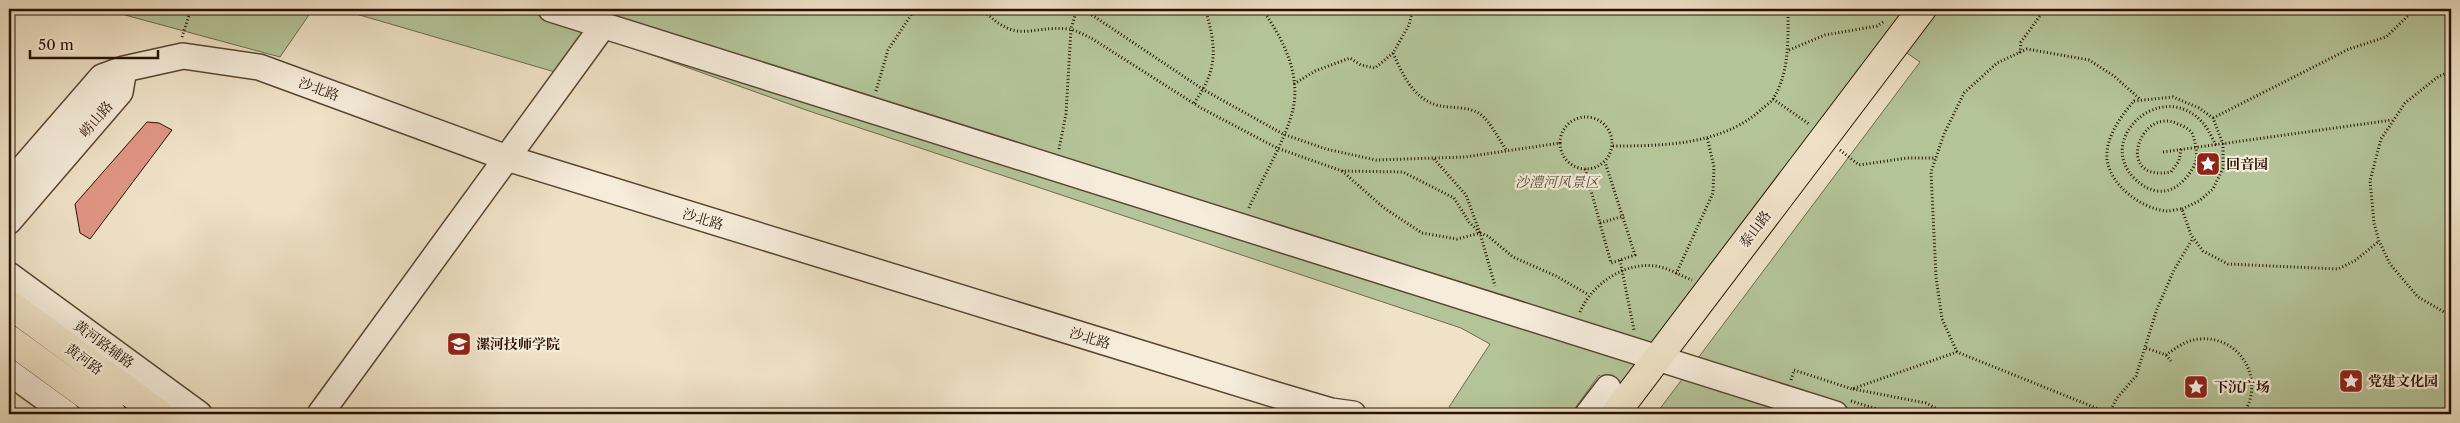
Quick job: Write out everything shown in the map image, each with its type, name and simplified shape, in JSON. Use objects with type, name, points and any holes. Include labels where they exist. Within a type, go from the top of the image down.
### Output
[{"type":"main road","points":[[1896,39],[1922,9]]},
{"type":"main road","points":[[1896,39],[1943,9]]},
{"type":"main road","name":"泰山路","points":[[1636,414],[1656,358],[1836,147],[1896,39]]},
{"type":"main road","name":"泰山路","points":[[1615,414],[1896,39]]},
{"type":"main road","name":"黄河路","points":[[9,304],[159,414]]},
{"type":"main road","name":"黄河路","points":[[9,339],[112,414]]},
{"type":"street","points":[[551,9],[1240,228],[1836,414]]},
{"type":"street","points":[[320,414],[603,26]]},
{"type":"street","name":"沙北路","points":[[124,69],[183,56],[259,67],[507,158],[1283,398],[1331,411],[1353,414]]},
{"type":"street","name":"崂山路","points":[[9,184],[102,77],[124,69],[120,92],[9,221]]},
{"type":"street","name":"黄河路辅路","points":[[9,274],[199,414]]},
{"type":"street","points":[[9,372],[67,414]]},
{"type":"street","points":[[1588,414],[1608,388]]},
{"type":"path","points":[[180,41],[191,9]]},
{"type":"path","points":[[871,110],[888,50],[915,9]]},
{"type":"path","points":[[982,9],[997,24],[1018,32],[1071,29],[1090,38],[1194,104],[1277,148],[1342,171],[1403,172],[1454,198],[1469,222],[1480,233],[1488,236],[1513,257],[1556,276],[1589,296]]},
{"type":"path","points":[[1055,169],[1066,114],[1071,29],[1077,9]]},
{"type":"path","points":[[1083,9],[1204,90],[1283,134],[1326,148],[1376,160],[1434,158],[1506,152],[1560,144]]},
{"type":"path","points":[[1194,104],[1204,90],[1215,58],[1214,36],[1205,9]]},
{"type":"path","points":[[1240,228],[1293,109],[1293,74],[1283,42],[1262,9]]},
{"type":"path","points":[[1293,84],[1315,71],[1350,58],[1361,65],[1375,68],[1392,53],[1409,25],[1413,9]]},
{"type":"path","points":[[1593,9],[1598,11],[1639,12],[1645,9]]},
{"type":"path","points":[[1613,146],[1659,146],[1707,137],[1749,120],[1773,99],[1789,50],[1788,9]]},
{"type":"path","points":[[2020,53],[2021,42],[2045,9]]},
{"type":"path","points":[[2213,118],[2349,49],[2386,37],[2415,9]]},
{"type":"path","points":[[2443,9],[2451,16]]},
{"type":"path","points":[[1789,50],[1825,35],[1877,26],[1896,39]]},
{"type":"path","points":[[1957,352],[1942,319],[1936,277],[1931,172],[1964,93],[1997,63],[2027,49],[2089,60],[2114,76],[2140,100]]},
{"type":"path","points":[[1392,53],[1402,74],[1421,99],[1437,107],[1462,108],[1479,113],[1506,152]]},
{"type":"path","points":[[2451,72],[2439,76],[2405,103],[2392,120],[2381,139],[2370,180],[2374,223],[2378,241],[2390,264],[2418,297],[2451,316]]},
{"type":"path","points":[[2173,96],[2199,108],[2213,118],[2223,144],[2223,168],[2213,189],[2199,201],[2182,209],[2166,211],[2133,198],[2114,181],[2107,158],[2111,136],[2121,116],[2134,101],[2140,100],[2173,96]]},
{"type":"path","points":[[1773,99],[1807,122]]},
{"type":"path","points":[[2181,149],[2179,162],[2171,172],[2158,175],[2146,170],[2137,158],[2137,147],[2145,131],[2162,121],[2176,123],[2191,132],[2197,147],[2195,164],[2188,178],[2175,188],[2158,191],[2142,186],[2127,170],[2122,149],[2126,134],[2142,114],[2164,105],[2185,109],[2203,122],[2216,145]]},
{"type":"path","points":[[1592,116],[1605,124],[1610,131],[1613,146],[1605,162],[1585,169],[1570,164],[1561,151],[1560,144],[1561,136],[1569,122],[1576,118],[1592,116]]},
{"type":"path","points":[[2163,152],[2392,120]]},
{"type":"path","points":[[1676,274],[1713,193],[1714,167],[1707,137]]},
{"type":"path","points":[[1836,147],[1859,165],[1907,158],[1936,158]]},
{"type":"path","points":[[1434,158],[1466,195],[1480,233],[1502,310]]},
{"type":"path","points":[[1585,169],[1611,263],[1635,255],[1624,216],[1605,162]]},
{"type":"path","points":[[1342,171],[1384,208],[1422,232],[1457,239],[1480,233]]},
{"type":"path","points":[[2182,209],[2193,238],[2203,251],[2228,264],[2338,269],[2356,260],[2378,241]]},
{"type":"path","points":[[1600,223],[1624,216]]},
{"type":"path","points":[[1852,389],[1957,352],[2110,414],[2117,398],[2136,376],[2161,301],[2174,270],[2193,238]]},
{"type":"path","points":[[1620,260],[1622,272],[1656,358]]},
{"type":"path","points":[[1572,332],[1589,296],[1599,285],[1636,266],[1657,266],[1692,280],[1686,287]]},
{"type":"path","points":[[2166,355],[2184,342],[2200,338],[2221,341],[2238,352],[2251,371],[2253,388],[2243,414]]},
{"type":"path","points":[[2146,348],[2166,355],[2171,361]]},
{"type":"path","points":[[1780,396],[1794,370],[1852,389],[1926,403],[1947,414]]},
{"type":"green space","points":[[128,9],[313,9],[280,57],[125,15]]},
{"type":"green space","name":"沙澧河风景区","points":[[339,9],[2451,9],[2451,414],[1656,414],[1920,62],[1901,49],[1617,390],[1599,375],[1571,414],[1458,414],[1449,407],[1490,344],[1461,328],[806,110],[588,32],[555,72]]},
{"type":"building","points":[[147,122],[159,123],[172,130],[90,239],[80,233],[75,204]]},
{"type":"place","name":"回音园","points":[[2208,164]]},
{"type":"place","name":"漯河技师学院","points":[[459,344]]},
{"type":"place","name":"党建文化园","points":[[2351,381]]},
{"type":"place","name":"下沉广场","points":[[2196,387]]}]
